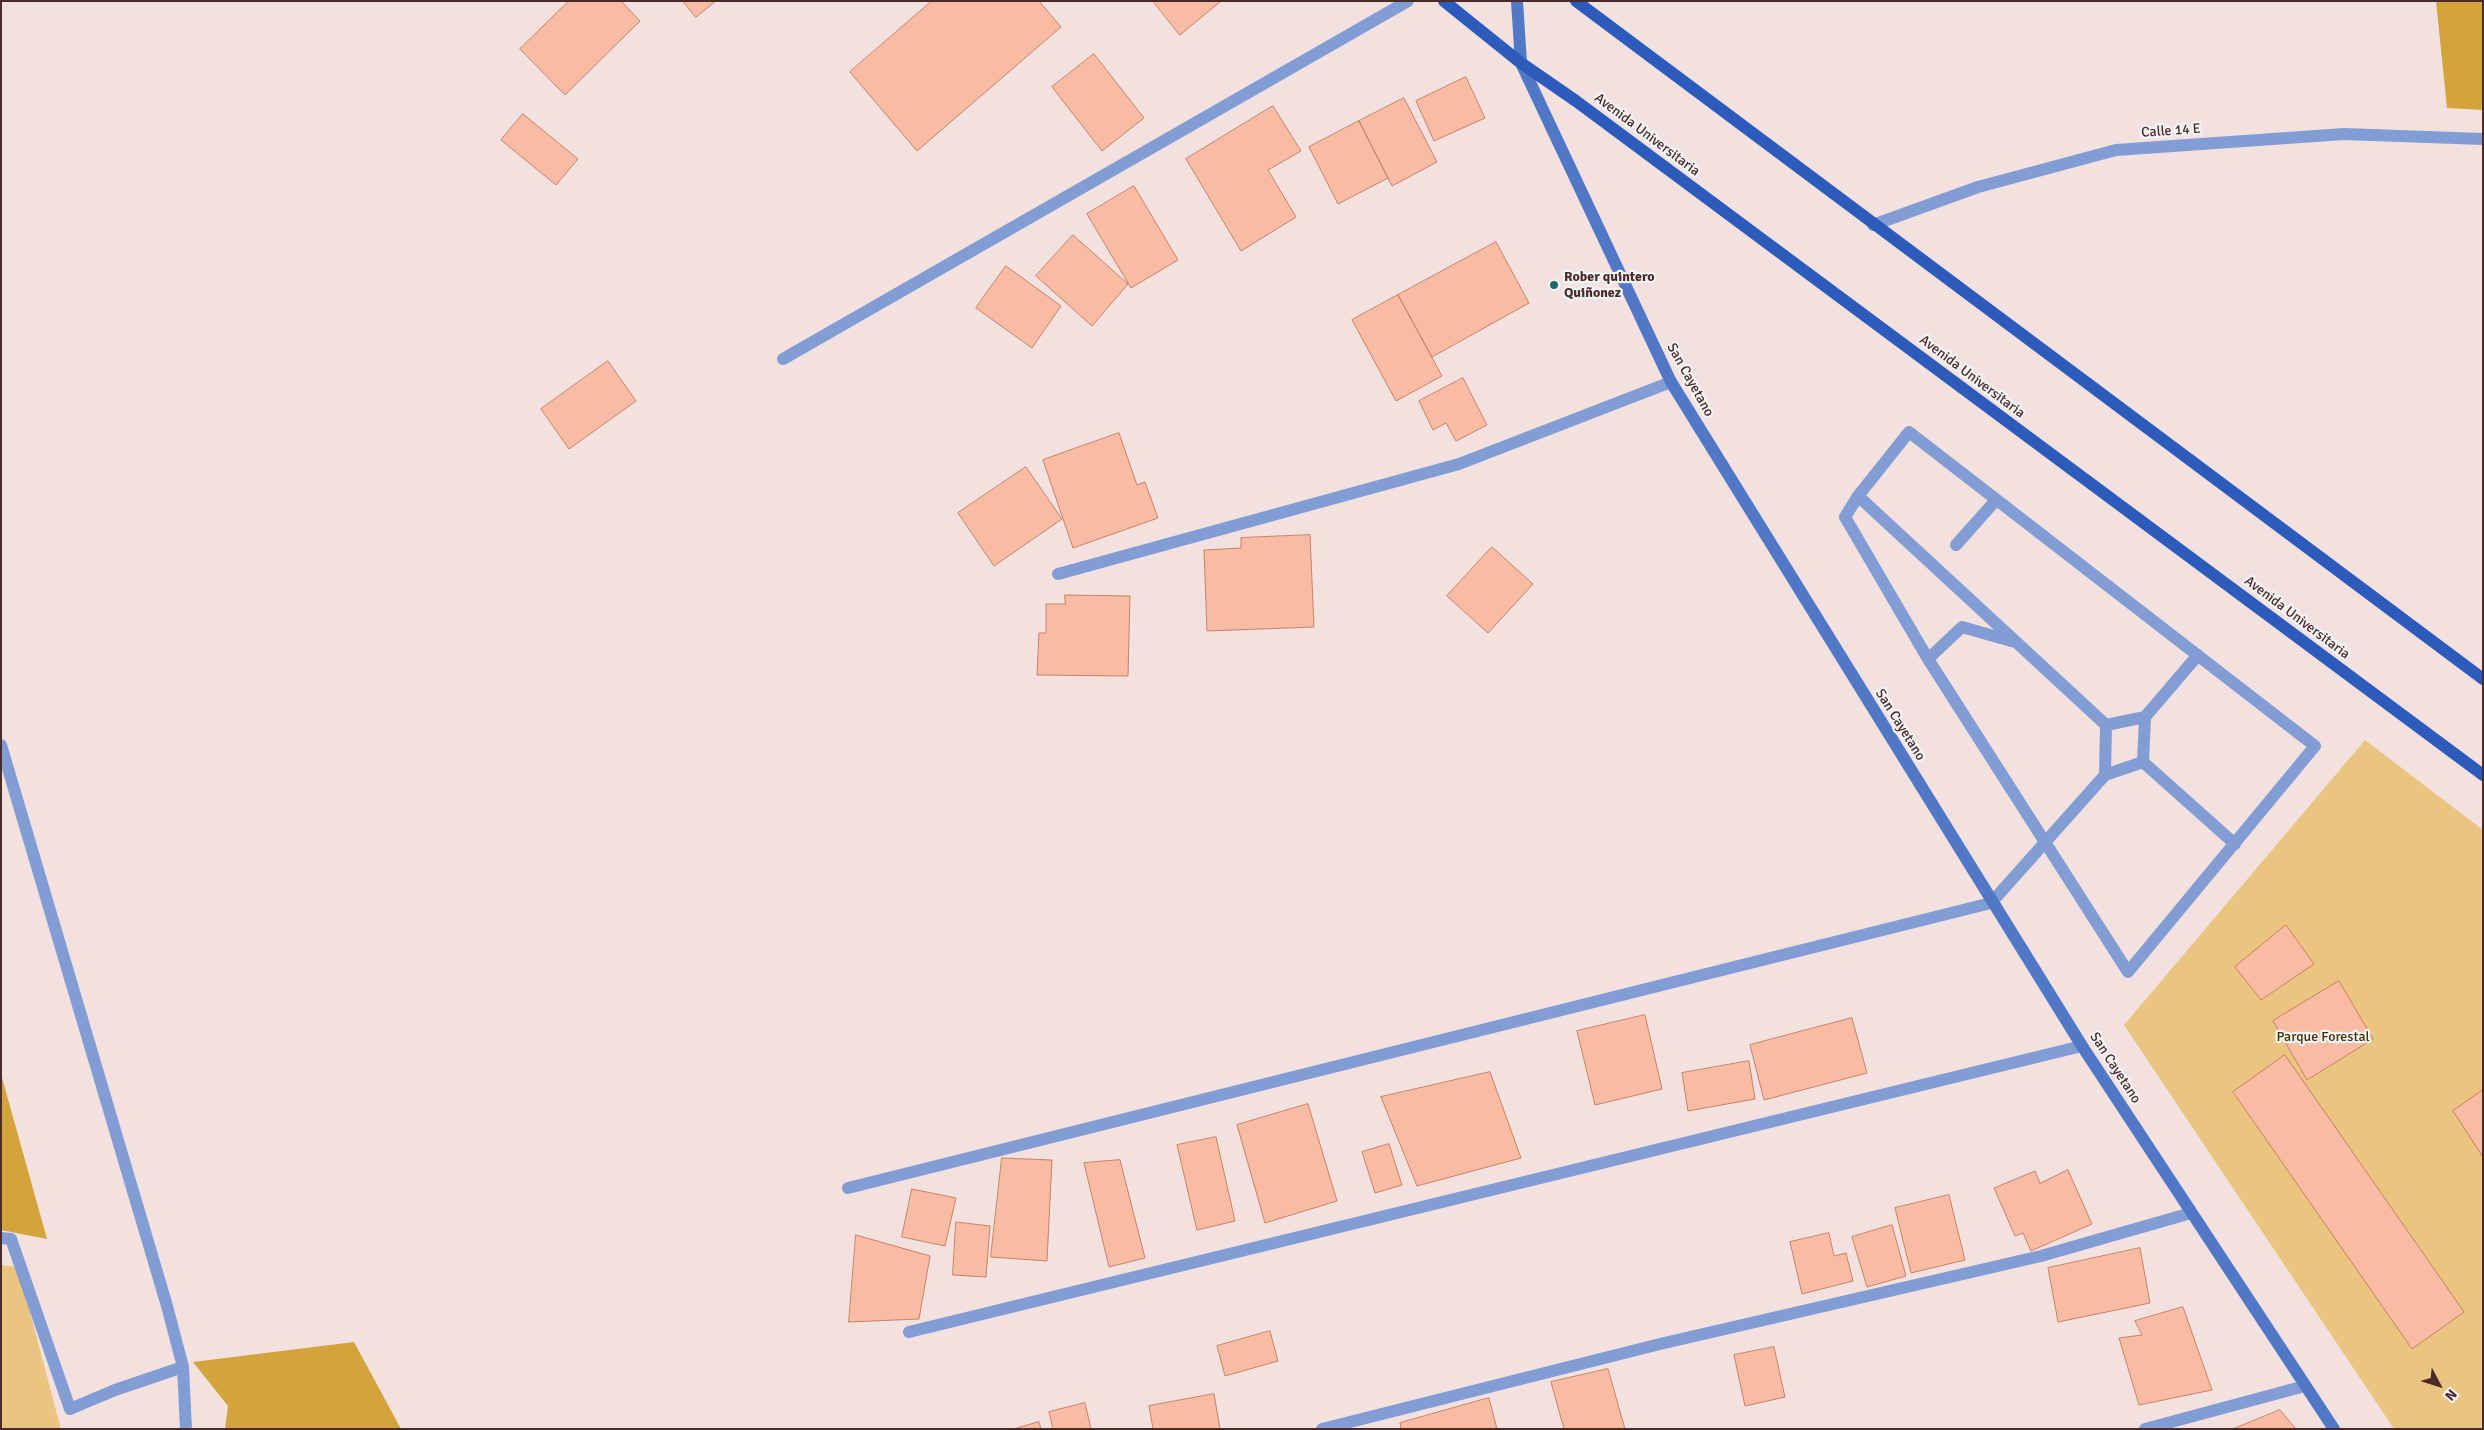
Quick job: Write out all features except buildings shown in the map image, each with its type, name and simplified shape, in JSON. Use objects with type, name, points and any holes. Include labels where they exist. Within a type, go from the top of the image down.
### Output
[{"type":"main road","name":"Avenida Universitaria","points":[[1444,1],[1521,63],[1576,101],[2483,775]]},
{"type":"main road","name":"San Cayetano","points":[[1517,1],[1521,63],[1671,382],[2082,1046],[2334,1429]]},
{"type":"main road","points":[[1576,1],[1873,225],[2483,679]]},
{"type":"street","points":[[783,359],[1408,1]]},
{"type":"street","name":"Calle 14 E","points":[[1873,225],[1978,186],[2116,150],[2344,134],[2483,139]]},
{"type":"street","points":[[1058,574],[1459,464],[1671,382]]},
{"type":"street","points":[[1909,432],[1996,500],[2316,746],[2128,972],[1928,659],[1845,517],[1858,496],[1909,432]]},
{"type":"street","points":[[1858,496],[2106,725],[2105,775]]},
{"type":"street","points":[[1956,545],[1996,500]]},
{"type":"street","points":[[1928,659],[1962,627],[2015,642]]},
{"type":"street","points":[[2143,762],[2145,718],[2198,654]]},
{"type":"street","points":[[2106,725],[2145,718]]},
{"type":"street","points":[[1,745],[183,1367],[186,1429]]},
{"type":"street","points":[[848,1188],[1992,903],[2105,775],[2143,762]]},
{"type":"street","points":[[2143,762],[2235,844]]},
{"type":"street","points":[[908,1332],[2082,1046]]},
{"type":"street","points":[[1322,1429],[1660,1344],[2042,1256],[2191,1213]]},
{"type":"street","points":[[1,1238],[12,1239],[70,1409],[114,1390],[163,1372],[183,1367]]},
{"type":"street","points":[[2145,1429],[2305,1386]]},
{"type":"green space","name":"Parque Forestal","points":[[2365,740],[2483,830],[2483,1429],[2394,1429],[2124,1025]]},
{"type":"green space","points":[[1,1265],[18,1267],[61,1429],[1,1429]]},
{"type":"shaded area","points":[[2436,1],[2483,1],[2483,110],[2447,108]]},
{"type":"shaded area","points":[[1,1074],[47,1239],[1,1230]]},
{"type":"shaded area","points":[[354,1342],[401,1429],[225,1429],[228,1406],[193,1362]]},
{"type":"place","name":"Rober quintero Quiñonez","points":[[1554,285]]}]
